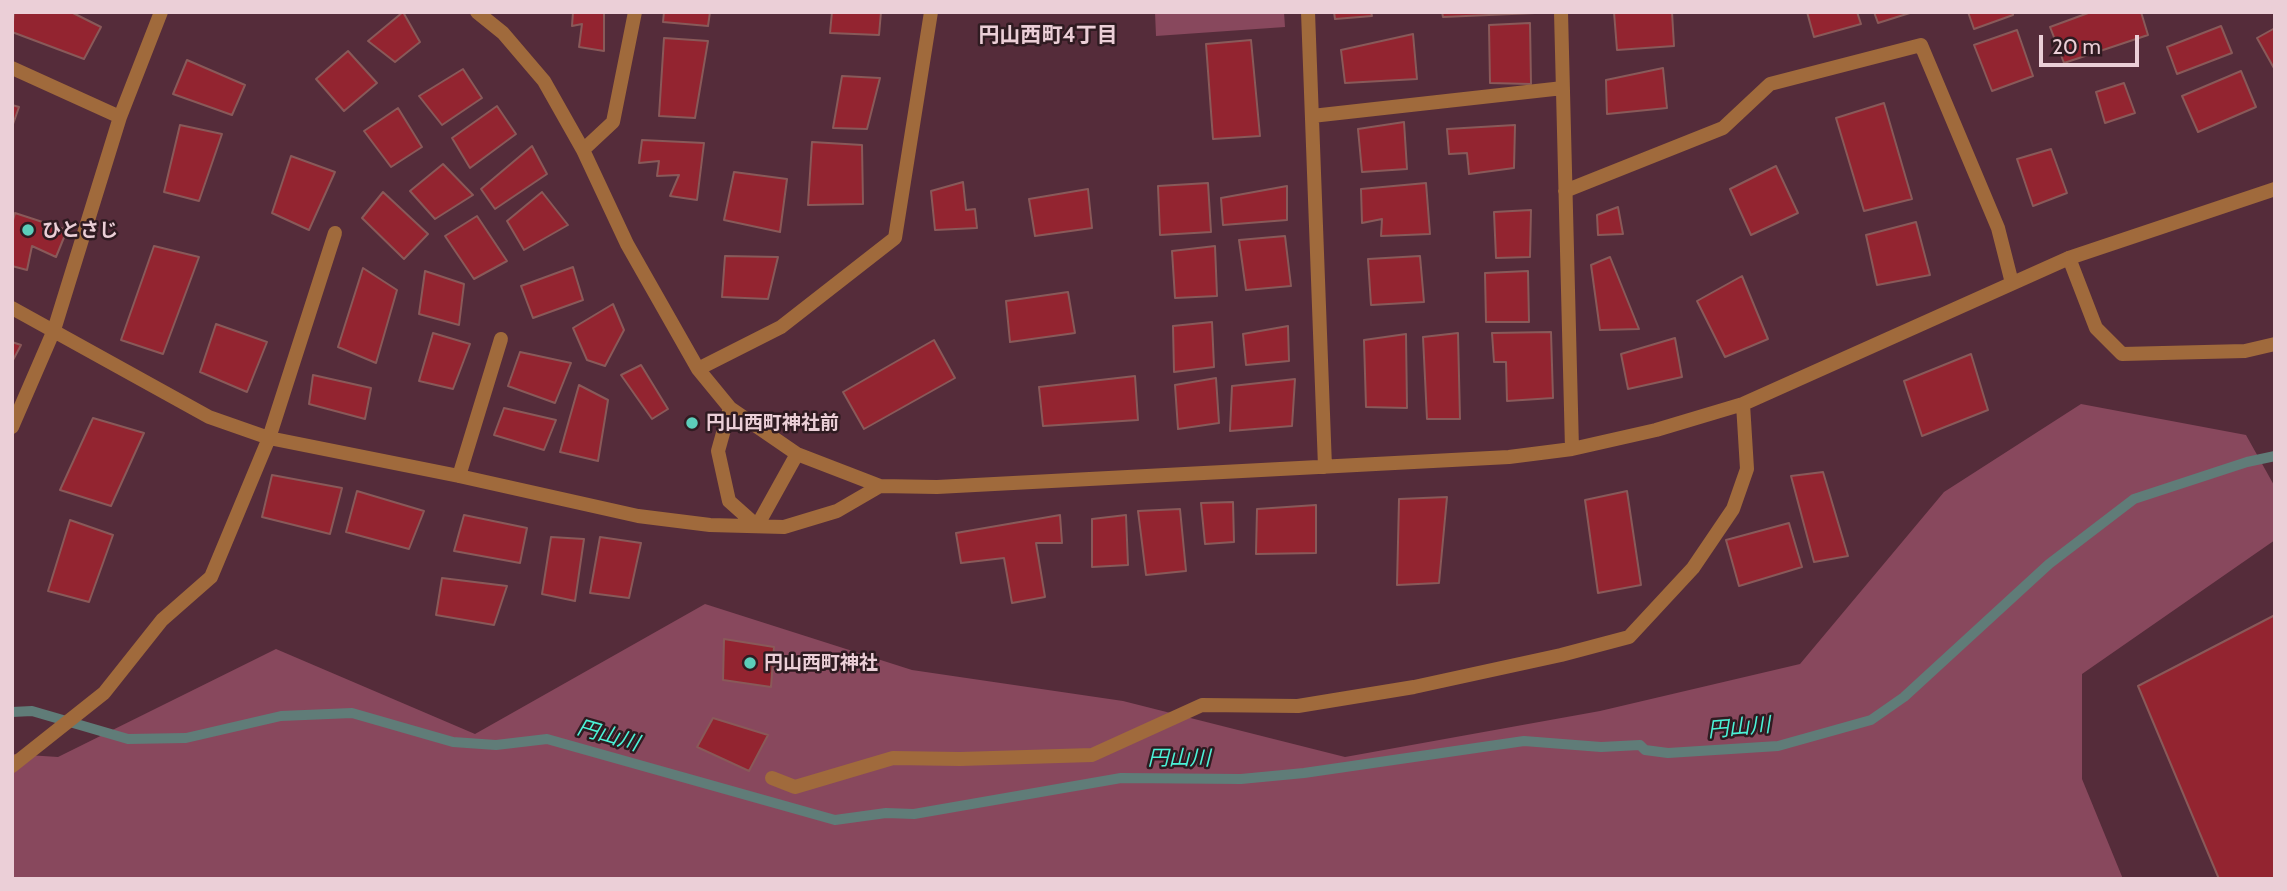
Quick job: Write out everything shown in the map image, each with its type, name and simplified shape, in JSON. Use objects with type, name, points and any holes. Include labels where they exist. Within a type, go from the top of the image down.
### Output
[{"type":"street","points":[[12,427],[54,330],[120,117],[161,12]]},
{"type":"street","points":[[477,12],[503,33],[544,81],[583,150],[627,244],[698,369],[730,408],[797,454],[880,486],[937,487],[1325,467],[1508,457],[1572,449],[1656,430],[1743,404],[2069,258],[2275,189]]},
{"type":"street","points":[[583,150],[613,122],[635,12]]},
{"type":"street","points":[[698,369],[781,327],[895,239],[931,12]]},
{"type":"street","points":[[1308,12],[1325,467]]},
{"type":"street","points":[[1561,12],[1572,449]]},
{"type":"street","points":[[1565,191],[1723,128],[1770,84],[1922,45],[1998,228],[2012,283]]},
{"type":"street","points":[[12,68],[120,117]]},
{"type":"street","points":[[1312,116],[1563,88]]},
{"type":"street","points":[[12,766],[104,693],[162,620],[211,578],[269,438],[335,233]]},
{"type":"street","points":[[2069,258],[2096,328],[2122,354],[2245,351],[2275,344]]},
{"type":"street","points":[[12,308],[209,417],[269,438],[459,476],[638,516],[710,525],[784,527],[837,510],[880,486]]},
{"type":"street","points":[[459,476],[500,340]]},
{"type":"street","points":[[772,778],[795,787],[893,758],[1092,755],[1202,705],[1298,706],[1427,684],[1561,655],[1629,637],[1693,568],[1733,509],[1747,469],[1743,404]]},
{"type":"street","points":[[730,408],[718,451],[729,501],[757,526]]},
{"type":"street","points":[[757,526],[797,454]]},
{"type":"shaded area","points":[[1155,12],[1284,12],[1285,27],[1156,36]]},
{"type":"shaded area","points":[[2081,404],[2246,435],[2275,487],[2275,540],[2082,674],[2082,779],[2123,879],[12,879],[12,754],[58,757],[276,649],[475,734],[705,604],[912,670],[1123,701],[1345,757],[1600,711],[1800,664],[1944,492]]},
{"type":"building","points":[[14,12],[71,12],[101,27],[84,59],[12,32]]},
{"type":"building","points":[[403,12],[420,42],[395,62],[368,41]]},
{"type":"building","points":[[573,12],[604,12],[604,51],[579,47],[582,24],[572,26]]},
{"type":"building","points":[[664,12],[710,12],[708,26],[663,22]]},
{"type":"building","points":[[832,12],[881,12],[879,35],[830,33]]},
{"type":"building","points":[[1334,12],[1371,12],[1372,16],[1335,19]]},
{"type":"building","points":[[1442,12],[1535,12],[1535,13],[1443,17]]},
{"type":"building","points":[[1614,12],[1672,12],[1674,46],[1617,50]]},
{"type":"building","points":[[1807,12],[1857,12],[1861,24],[1814,37]]},
{"type":"building","points":[[1874,12],[1913,12],[1878,23]]},
{"type":"building","points":[[1968,12],[2013,12],[2013,15],[1974,29]]},
{"type":"building","points":[[2091,12],[2141,12],[2148,35],[2064,63],[2050,27]]},
{"type":"building","points":[[1530,23],[1531,84],[1490,83],[1489,25]]},
{"type":"building","points":[[2221,26],[2232,53],[2177,74],[2167,47]]},
{"type":"building","points":[[2275,28],[2275,70],[2257,38]]},
{"type":"building","points":[[2017,30],[2033,76],[1992,91],[1974,45]]},
{"type":"building","points":[[1413,34],[1417,79],[1345,83],[1341,50]]},
{"type":"building","points":[[664,38],[708,41],[695,118],[659,116]]},
{"type":"building","points":[[1251,40],[1260,136],[1213,139],[1206,44]]},
{"type":"building","points":[[348,51],[377,83],[344,111],[316,79]]},
{"type":"building","points":[[187,60],[245,85],[232,115],[173,94]]},
{"type":"building","points":[[1663,68],[1667,108],[1607,114],[1606,80]]},
{"type":"building","points":[[463,69],[482,98],[442,125],[419,96]]},
{"type":"building","points":[[2241,71],[2256,107],[2198,132],[2182,96]]},
{"type":"building","points":[[842,76],[880,78],[867,129],[833,128]]},
{"type":"building","points":[[2124,83],[2135,113],[2105,123],[2096,92]]},
{"type":"building","points":[[1884,103],[1912,199],[1864,211],[1836,118]]},
{"type":"building","points":[[12,105],[19,107],[12,127]]},
{"type":"building","points":[[497,106],[516,134],[470,168],[452,138]]},
{"type":"building","points":[[398,108],[422,147],[391,167],[364,131]]},
{"type":"building","points":[[1404,122],[1407,169],[1362,172],[1358,129]]},
{"type":"building","points":[[180,125],[222,134],[199,201],[164,192]]},
{"type":"building","points":[[1515,125],[1514,168],[1469,174],[1467,153],[1449,154],[1447,129]]},
{"type":"building","points":[[642,140],[704,143],[697,200],[670,196],[679,175],[657,176],[659,161],[639,163]]},
{"type":"building","points":[[812,142],[862,145],[863,204],[808,205]]},
{"type":"building","points":[[532,146],[547,174],[495,209],[481,189]]},
{"type":"building","points":[[2051,149],[2067,193],[2033,206],[2017,159]]},
{"type":"building","points":[[291,156],[335,172],[309,230],[272,213]]},
{"type":"building","points":[[443,164],[473,195],[435,219],[410,191]]},
{"type":"building","points":[[1776,166],[1798,213],[1751,235],[1730,189]]},
{"type":"building","points":[[734,172],[787,179],[780,232],[724,220]]},
{"type":"building","points":[[963,182],[966,210],[975,209],[977,228],[935,230],[931,191]]},
{"type":"building","points":[[1208,183],[1211,232],[1160,235],[1158,186]]},
{"type":"building","points":[[1426,183],[1430,234],[1381,236],[1382,219],[1362,223],[1361,189]]},
{"type":"building","points":[[1287,186],[1287,220],[1223,225],[1221,198]]},
{"type":"building","points":[[1088,189],[1092,228],[1035,236],[1029,199]]},
{"type":"building","points":[[383,192],[428,234],[404,259],[362,218]]},
{"type":"building","points":[[542,192],[568,225],[524,250],[507,221]]},
{"type":"building","points":[[1618,207],[1623,234],[1598,235],[1597,215]]},
{"type":"building","points":[[1531,210],[1530,257],[1496,258],[1494,212]]},
{"type":"building","points":[[15,213],[67,230],[56,257],[32,246],[27,270],[12,266],[12,224]]},
{"type":"building","points":[[477,216],[507,261],[474,279],[445,236]]},
{"type":"building","points":[[1916,222],[1930,275],[1877,285],[1866,235]]},
{"type":"building","points":[[1285,236],[1291,286],[1246,290],[1239,240]]},
{"type":"building","points":[[154,246],[199,257],[163,354],[121,340]]},
{"type":"building","points":[[1215,246],[1217,296],[1175,298],[1172,251]]},
{"type":"building","points":[[725,256],[778,257],[768,299],[722,297]]},
{"type":"building","points":[[1420,256],[1424,302],[1371,305],[1368,259]]},
{"type":"building","points":[[1610,257],[1639,329],[1600,330],[1591,265]]},
{"type":"building","points":[[573,267],[583,300],[533,318],[521,286]]},
{"type":"building","points":[[363,268],[397,290],[376,363],[338,347]]},
{"type":"building","points":[[425,271],[464,284],[459,325],[419,314]]},
{"type":"building","points":[[1528,271],[1529,322],[1486,322],[1485,273]]},
{"type":"building","points":[[1742,276],[1768,339],[1725,357],[1697,301]]},
{"type":"building","points":[[1068,292],[1075,333],[1010,342],[1006,301]]},
{"type":"building","points":[[613,304],[624,330],[605,366],[587,360],[573,328]]},
{"type":"building","points":[[1212,322],[1214,367],[1174,372],[1173,326]]},
{"type":"building","points":[[216,324],[267,342],[247,392],[200,372]]},
{"type":"building","points":[[1288,326],[1289,361],[1246,365],[1243,334]]},
{"type":"building","points":[[1551,332],[1553,398],[1507,401],[1506,362],[1494,362],[1492,333]]},
{"type":"building","points":[[433,333],[470,344],[453,389],[419,381]]},
{"type":"building","points":[[1458,333],[1460,419],[1427,419],[1423,337]]},
{"type":"building","points":[[1406,334],[1407,408],[1366,407],[1364,340]]},
{"type":"building","points":[[1675,338],[1682,377],[1628,389],[1621,354]]},
{"type":"building","points":[[934,340],[955,378],[864,429],[843,392]]},
{"type":"building","points":[[12,342],[21,345],[12,362]]},
{"type":"building","points":[[520,352],[571,363],[555,403],[508,386]]},
{"type":"building","points":[[1971,354],[1988,410],[1922,436],[1904,381]]},
{"type":"building","points":[[641,365],[668,409],[652,419],[621,375]]},
{"type":"building","points":[[313,375],[371,388],[365,419],[309,404]]},
{"type":"building","points":[[1135,376],[1138,420],[1043,426],[1039,387]]},
{"type":"building","points":[[1216,378],[1219,423],[1178,429],[1175,385]]},
{"type":"building","points":[[1295,379],[1292,426],[1230,431],[1232,386]]},
{"type":"building","points":[[579,385],[608,400],[598,461],[560,452]]},
{"type":"building","points":[[504,408],[556,420],[544,450],[494,435]]},
{"type":"building","points":[[93,418],[144,433],[111,506],[60,490]]},
{"type":"building","points":[[1823,472],[1848,556],[1814,562],[1791,476]]},
{"type":"building","points":[[272,475],[342,488],[330,534],[262,517]]},
{"type":"building","points":[[357,491],[424,511],[409,549],[346,532]]},
{"type":"building","points":[[1627,491],[1641,585],[1598,593],[1585,500]]},
{"type":"building","points":[[1447,497],[1439,583],[1397,585],[1399,499]]},
{"type":"building","points":[[1233,502],[1234,542],[1205,544],[1201,503]]},
{"type":"building","points":[[1316,505],[1316,553],[1256,554],[1257,509]]},
{"type":"building","points":[[1180,509],[1186,571],[1146,575],[1138,511]]},
{"type":"building","points":[[464,515],[527,528],[520,563],[454,551]]},
{"type":"building","points":[[1060,515],[1062,543],[1036,543],[1045,597],[1012,603],[1004,558],[961,563],[956,533]]},
{"type":"building","points":[[1126,515],[1128,565],[1092,567],[1092,519]]},
{"type":"building","points":[[70,520],[113,535],[89,602],[48,591]]},
{"type":"building","points":[[1789,523],[1802,567],[1739,586],[1726,540]]},
{"type":"building","points":[[551,537],[584,539],[575,601],[542,594]]},
{"type":"building","points":[[600,537],[641,543],[629,598],[590,593]]},
{"type":"building","points":[[442,578],[507,586],[494,625],[436,615]]},
{"type":"building","points":[[2275,615],[2275,879],[2219,879],[2138,686]]},
{"type":"building","points":[[724,639],[774,647],[771,687],[723,680]]},
{"type":"building","points":[[713,718],[768,735],[749,771],[697,747]]},
{"type":"waterway","name":"円山川","points":[[12,712],[32,711],[128,739],[186,738],[281,716],[352,713],[453,742],[496,745],[547,739],[835,820],[886,813],[914,814],[1121,778],[1241,779],[1304,773],[1524,741],[1601,747],[1640,745],[1645,750],[1668,753],[1778,746],[1871,720],[1904,697],[2049,564],[2134,499],[2247,462],[2275,456]]},
{"type":"place","name":"ひとさじ","points":[[28,230]]},
{"type":"place","name":"円山西町神社前","points":[[692,423]]},
{"type":"place","name":"円山西町神社","points":[[750,663]]},
{"type":"district","name":"円山西町4丁目","points":[[1048,36]]}]
